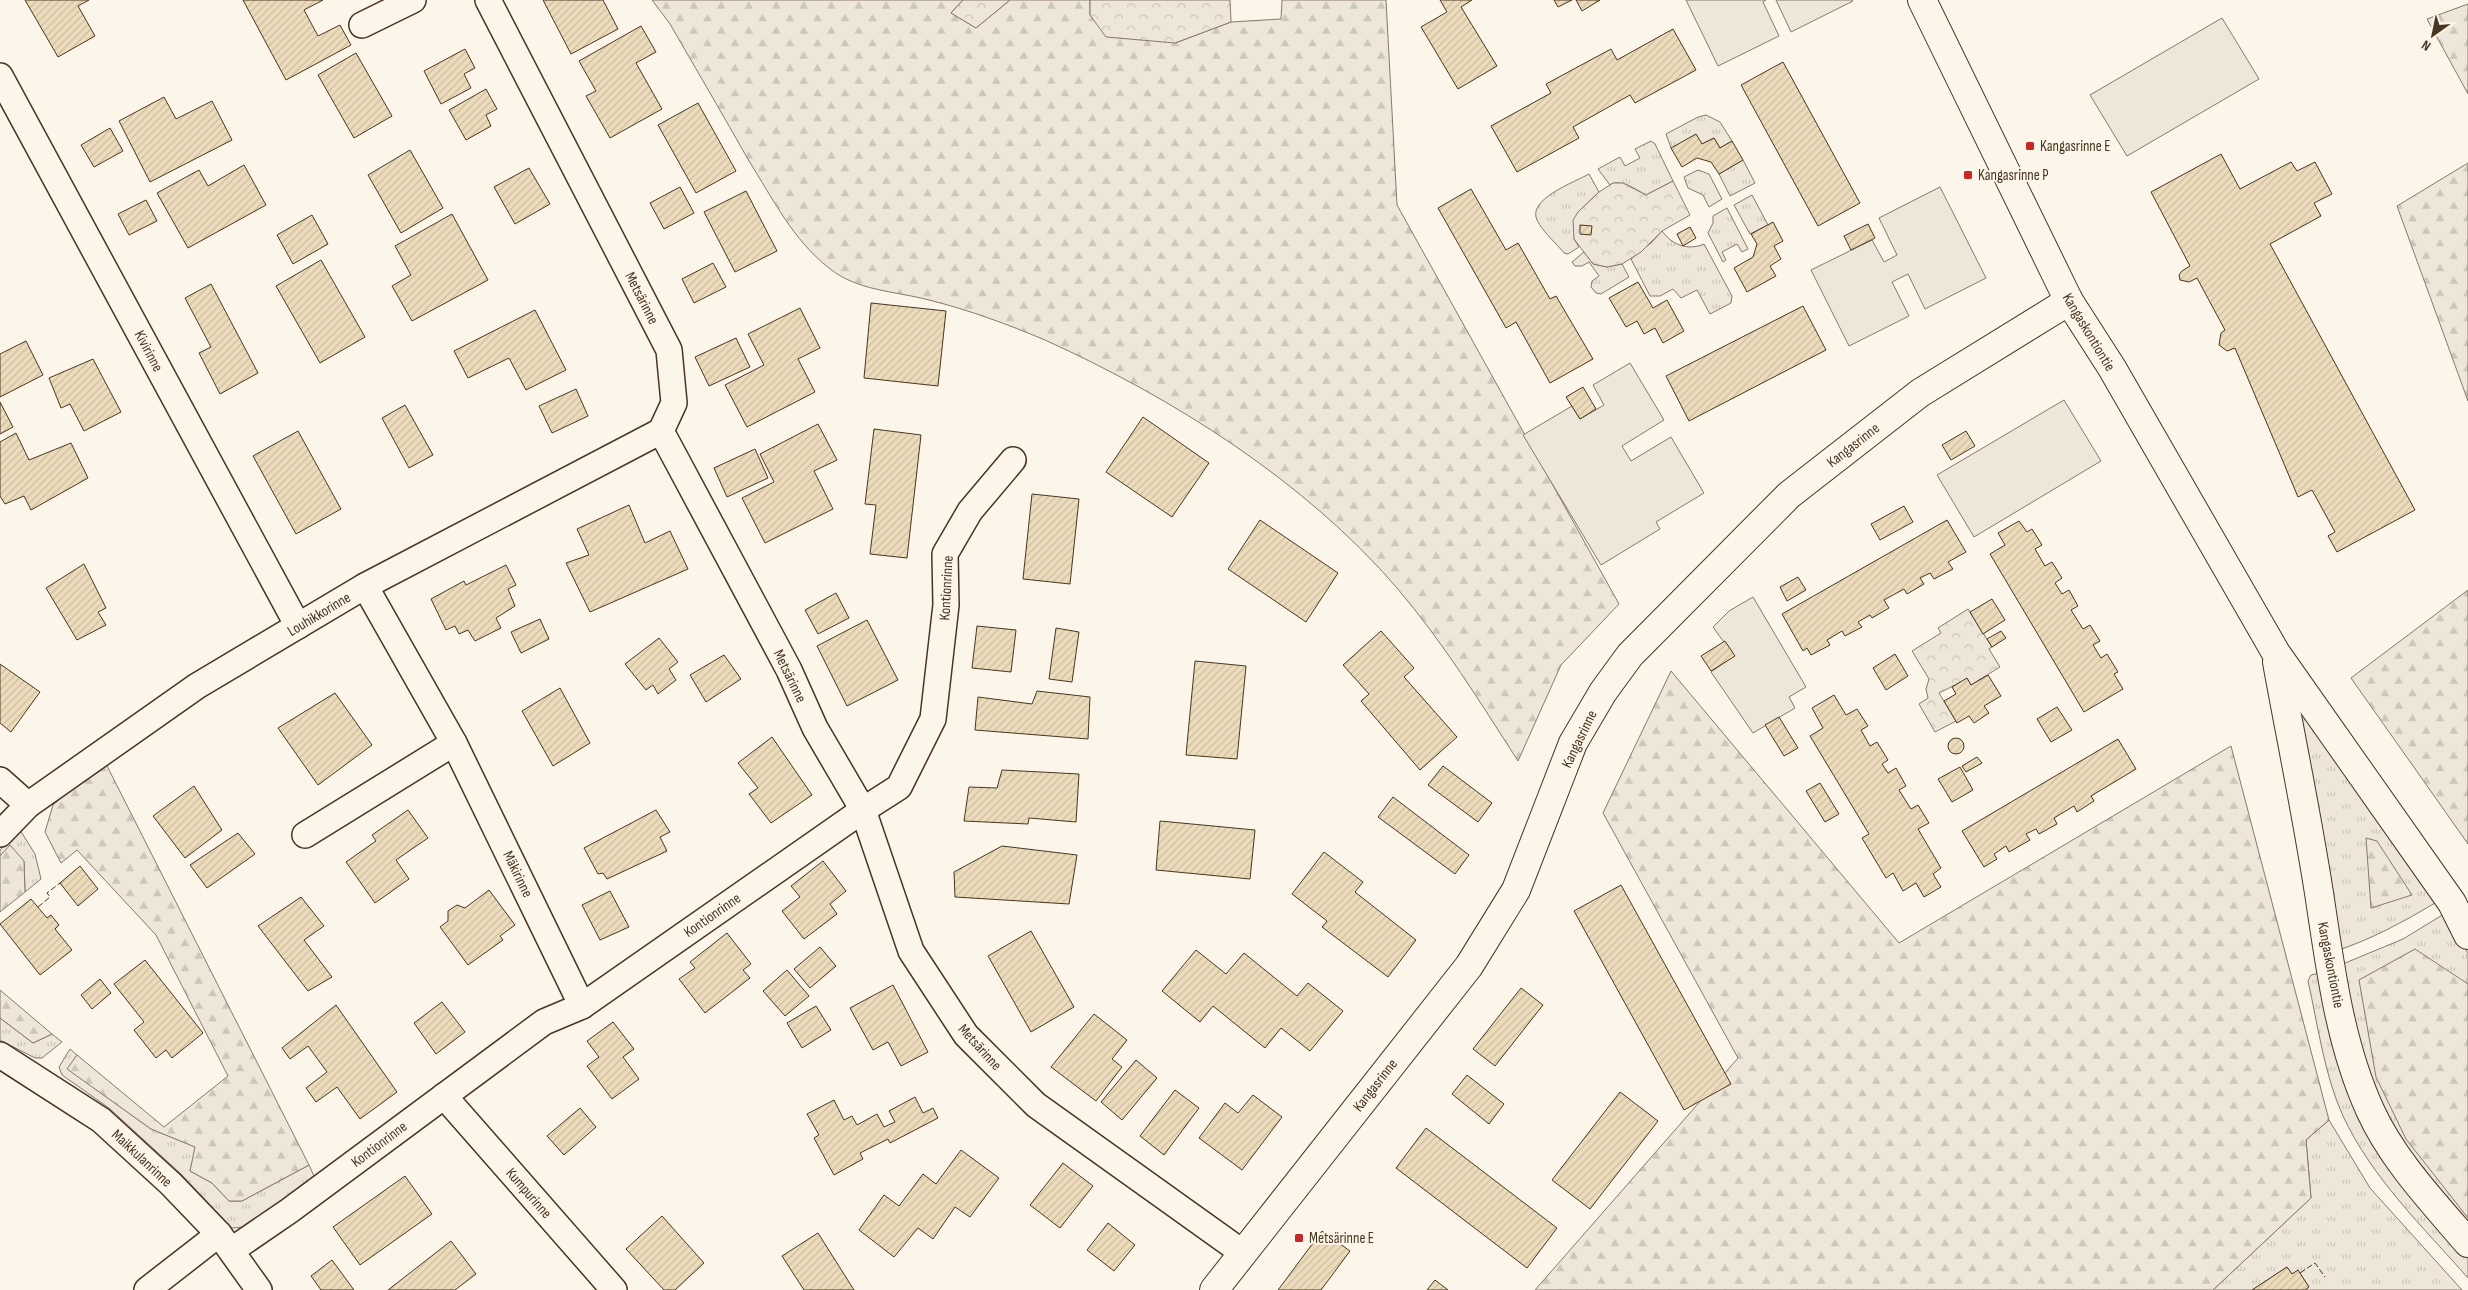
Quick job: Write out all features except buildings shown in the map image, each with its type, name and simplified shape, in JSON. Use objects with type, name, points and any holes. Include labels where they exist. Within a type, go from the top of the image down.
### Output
[{"type":"street","points":[[362,25],[414,0]]},
{"type":"street","name":"Metsärinne","points":[[488,0],[669,350],[674,403],[661,430],[789,670],[815,728],[863,810],[911,951],[966,1035],[1036,1105],[1243,1253]]},
{"type":"street","name":"Kangaskontiontie","points":[[1922,0],[2069,301],[2112,368],[2276,653],[2452,903],[2468,935]]},
{"type":"street","name":"Kivirinne","points":[[0,76],[298,626]]},
{"type":"street","name":"Kangasrinne","points":[[1214,1290],[1470,966],[1516,890],[1573,744],[1602,692],[1630,655],[1789,495],[1920,393],[2069,301]]},
{"type":"street","name":"Louhikkorinne","points":[[0,834],[28,804],[197,686],[365,586],[661,430]]},
{"type":"street","name":"Kontionrinne","points":[[147,1290],[225,1242],[444,1096],[544,1022],[582,1006],[863,810],[899,787],[933,719],[946,605],[944,554],[970,511],[1013,460]]},
{"type":"street","name":"Mäkirinne","points":[[365,586],[454,743],[582,1006]]},
{"type":"street","name":"Kangaskontiontie","points":[[2276,653],[2319,893],[2327,960],[2359,1083],[2370,1112],[2393,1149],[2428,1197],[2468,1243]]},
{"type":"street","points":[[305,835],[454,743]]},
{"type":"street","points":[[0,780],[28,804]]},
{"type":"street","name":"Maikkulanrinne","points":[[0,1055],[101,1120],[171,1184],[225,1242],[259,1290]]},
{"type":"street","name":"Kumpurinne","points":[[444,1096],[614,1290]]},
{"type":"green space","points":[[652,0],[963,0],[951,13],[976,28],[1010,0],[1090,0],[1090,15],[1175,43],[1231,22],[1281,19],[1282,0],[1386,0],[1397,205],[1619,604],[1561,665],[1518,761],[1445,651],[1397,588],[1361,549],[1321,512],[1279,478],[1188,416],[1141,388],[1045,340],[959,308],[864,286],[840,276],[816,257],[794,232],[775,204],[670,24]]},
{"type":"green space","points":[[963,0],[1010,0],[976,28],[951,13]]},
{"type":"green space","points":[[1090,0],[1230,0],[1231,22],[1175,43],[1106,37],[1090,15]]},
{"type":"green space","points":[[2468,4],[2468,94],[2427,19]]},
{"type":"green space","points":[[1706,115],[1720,122],[1732,141],[1720,148],[1714,138],[1702,144],[1671,148],[1666,134],[1698,117]]},
{"type":"green space","points":[[1651,141],[1655,144],[1673,181],[1646,195],[1624,184],[1614,183],[1610,185],[1598,169],[1620,157],[1625,166],[1640,158],[1635,149]]},
{"type":"green space","points":[[1743,160],[1755,183],[1730,196],[1719,174]]},
{"type":"green space","points":[[2468,163],[2468,401],[2397,206]]},
{"type":"green space","points":[[1698,170],[1709,174],[1722,199],[1709,207],[1703,195],[1688,188],[1684,177]]},
{"type":"green space","points":[[1589,174],[1599,192],[1578,212],[1574,239],[1579,247],[1568,254],[1564,253],[1537,220],[1536,212],[1545,198]]},
{"type":"green space","points":[[1673,181],[1690,215],[1662,231],[1641,252],[1622,264],[1607,267],[1593,264],[1574,239],[1573,220],[1578,212],[1599,192],[1613,183],[1623,183],[1646,195]]},
{"type":"green space","points":[[1752,195],[1768,225],[1750,234],[1734,205]]},
{"type":"green space","points":[[1727,208],[1748,249],[1742,252],[1737,244],[1722,252],[1726,260],[1723,262],[1708,233],[1713,223],[1713,216]]},
{"type":"green space","points":[[1662,231],[1675,243],[1686,247],[1704,244],[1732,296],[1731,303],[1710,314],[1697,290],[1681,298],[1673,289],[1660,296],[1650,296],[1631,259],[1651,243]]},
{"type":"green space","points":[[1584,252],[1593,264],[1607,267],[1622,264],[1629,277],[1601,294],[1596,293],[1591,287],[1592,281],[1599,276],[1589,262],[1582,266],[1575,266],[1572,262]]},
{"type":"green space","points":[[2468,590],[2468,844],[2351,678]]},
{"type":"green space","points":[[1968,609],[1992,647],[1989,649],[2000,667],[1971,685],[1967,679],[1939,693],[1956,721],[1935,732],[1919,704],[1928,698],[1926,689],[1929,679],[1912,651],[1941,633],[1938,628]]},
{"type":"green space","points":[[1671,671],[1899,943],[2231,746],[2329,1120],[2306,1140],[2311,1198],[2213,1290],[1535,1290],[1738,1058],[1603,813]]},
{"type":"green space","points":[[2295,688],[2435,903],[2387,930],[2336,951]]},
{"type":"green space","points":[[104,760],[309,1165],[242,1201],[229,1201],[212,1183],[190,1171],[195,1147],[151,1129],[67,1069],[77,1055],[164,1127],[228,1076],[156,935],[77,850],[61,863],[45,832],[53,805]]},
{"type":"green space","points":[[20,830],[35,854],[41,879],[25,892],[24,861],[0,856],[0,850]]},
{"type":"green space","points":[[2366,838],[2377,841],[2412,895],[2371,908]]},
{"type":"green space","points":[[10,845],[24,861],[25,892],[0,912],[0,856]]},
{"type":"green space","points":[[2444,914],[2468,953],[2468,1228],[2400,1142],[2369,1079],[2338,966],[2403,939]]},
{"type":"green space","points":[[2415,949],[2468,984],[2468,1218],[2406,1139],[2376,1077],[2359,980]]},
{"type":"green space","points":[[2324,972],[2421,1204],[2468,1257],[2468,1278],[2416,1221],[2383,1181],[2355,1139],[2343,1116],[2326,1066],[2308,981],[2311,975]]},
{"type":"green space","points":[[0,990],[52,1034],[33,1043],[0,1018]]},
{"type":"green space","points":[[0,1018],[33,1043],[52,1034],[62,1042],[42,1058],[35,1058],[0,1040]]},
{"type":"green space","points":[[70,1049],[77,1055],[68,1069],[151,1129],[196,1147],[190,1171],[212,1183],[229,1201],[242,1201],[309,1165],[315,1178],[246,1227],[232,1228],[181,1174],[109,1108],[62,1075],[59,1067]]},
{"type":"green space","points":[[2329,1120],[2370,1188],[2462,1290],[2305,1290],[2309,1287],[2298,1271],[2292,1274],[2287,1267],[2252,1290],[2213,1290],[2311,1198],[2306,1140]]},
{"type":"shaded area","points":[[1686,0],[1766,0],[1763,2],[1779,36],[1718,66]]},
{"type":"shaded area","points":[[1776,0],[1852,0],[1853,1],[1791,32]]},
{"type":"shaded area","points":[[2222,18],[2259,79],[2127,156],[2090,95]]},
{"type":"shaded area","points":[[1940,187],[1986,278],[1925,309],[1908,274],[1892,282],[1909,316],[1849,346],[1811,270],[1872,240],[1884,262],[1897,255],[1879,218]]},
{"type":"shaded area","points":[[1630,363],[1664,420],[1622,446],[1631,461],[1671,437],[1704,493],[1656,522],[1660,529],[1601,565],[1523,435],[1572,406],[1580,419],[1604,405],[1593,385]]},
{"type":"shaded area","points":[[2064,400],[2101,461],[1974,537],[1937,475]]},
{"type":"shaded area","points":[[1753,597],[1806,687],[1789,697],[1795,708],[1753,733],[1711,672],[1734,656],[1713,627],[1729,611]]},
{"type":"fence","points":[[38,907],[50,897],[47,893],[60,883]]},
{"type":"fence","points":[[2300,1273],[2315,1263],[2325,1277]]},
{"type":"place","name":"Kangasrinne E","points":[[2030,146]]},
{"type":"place","name":"Kangasrinne P","points":[[1968,175]]},
{"type":"place","name":"Metsärinne E","points":[[1299,1238]]}]
